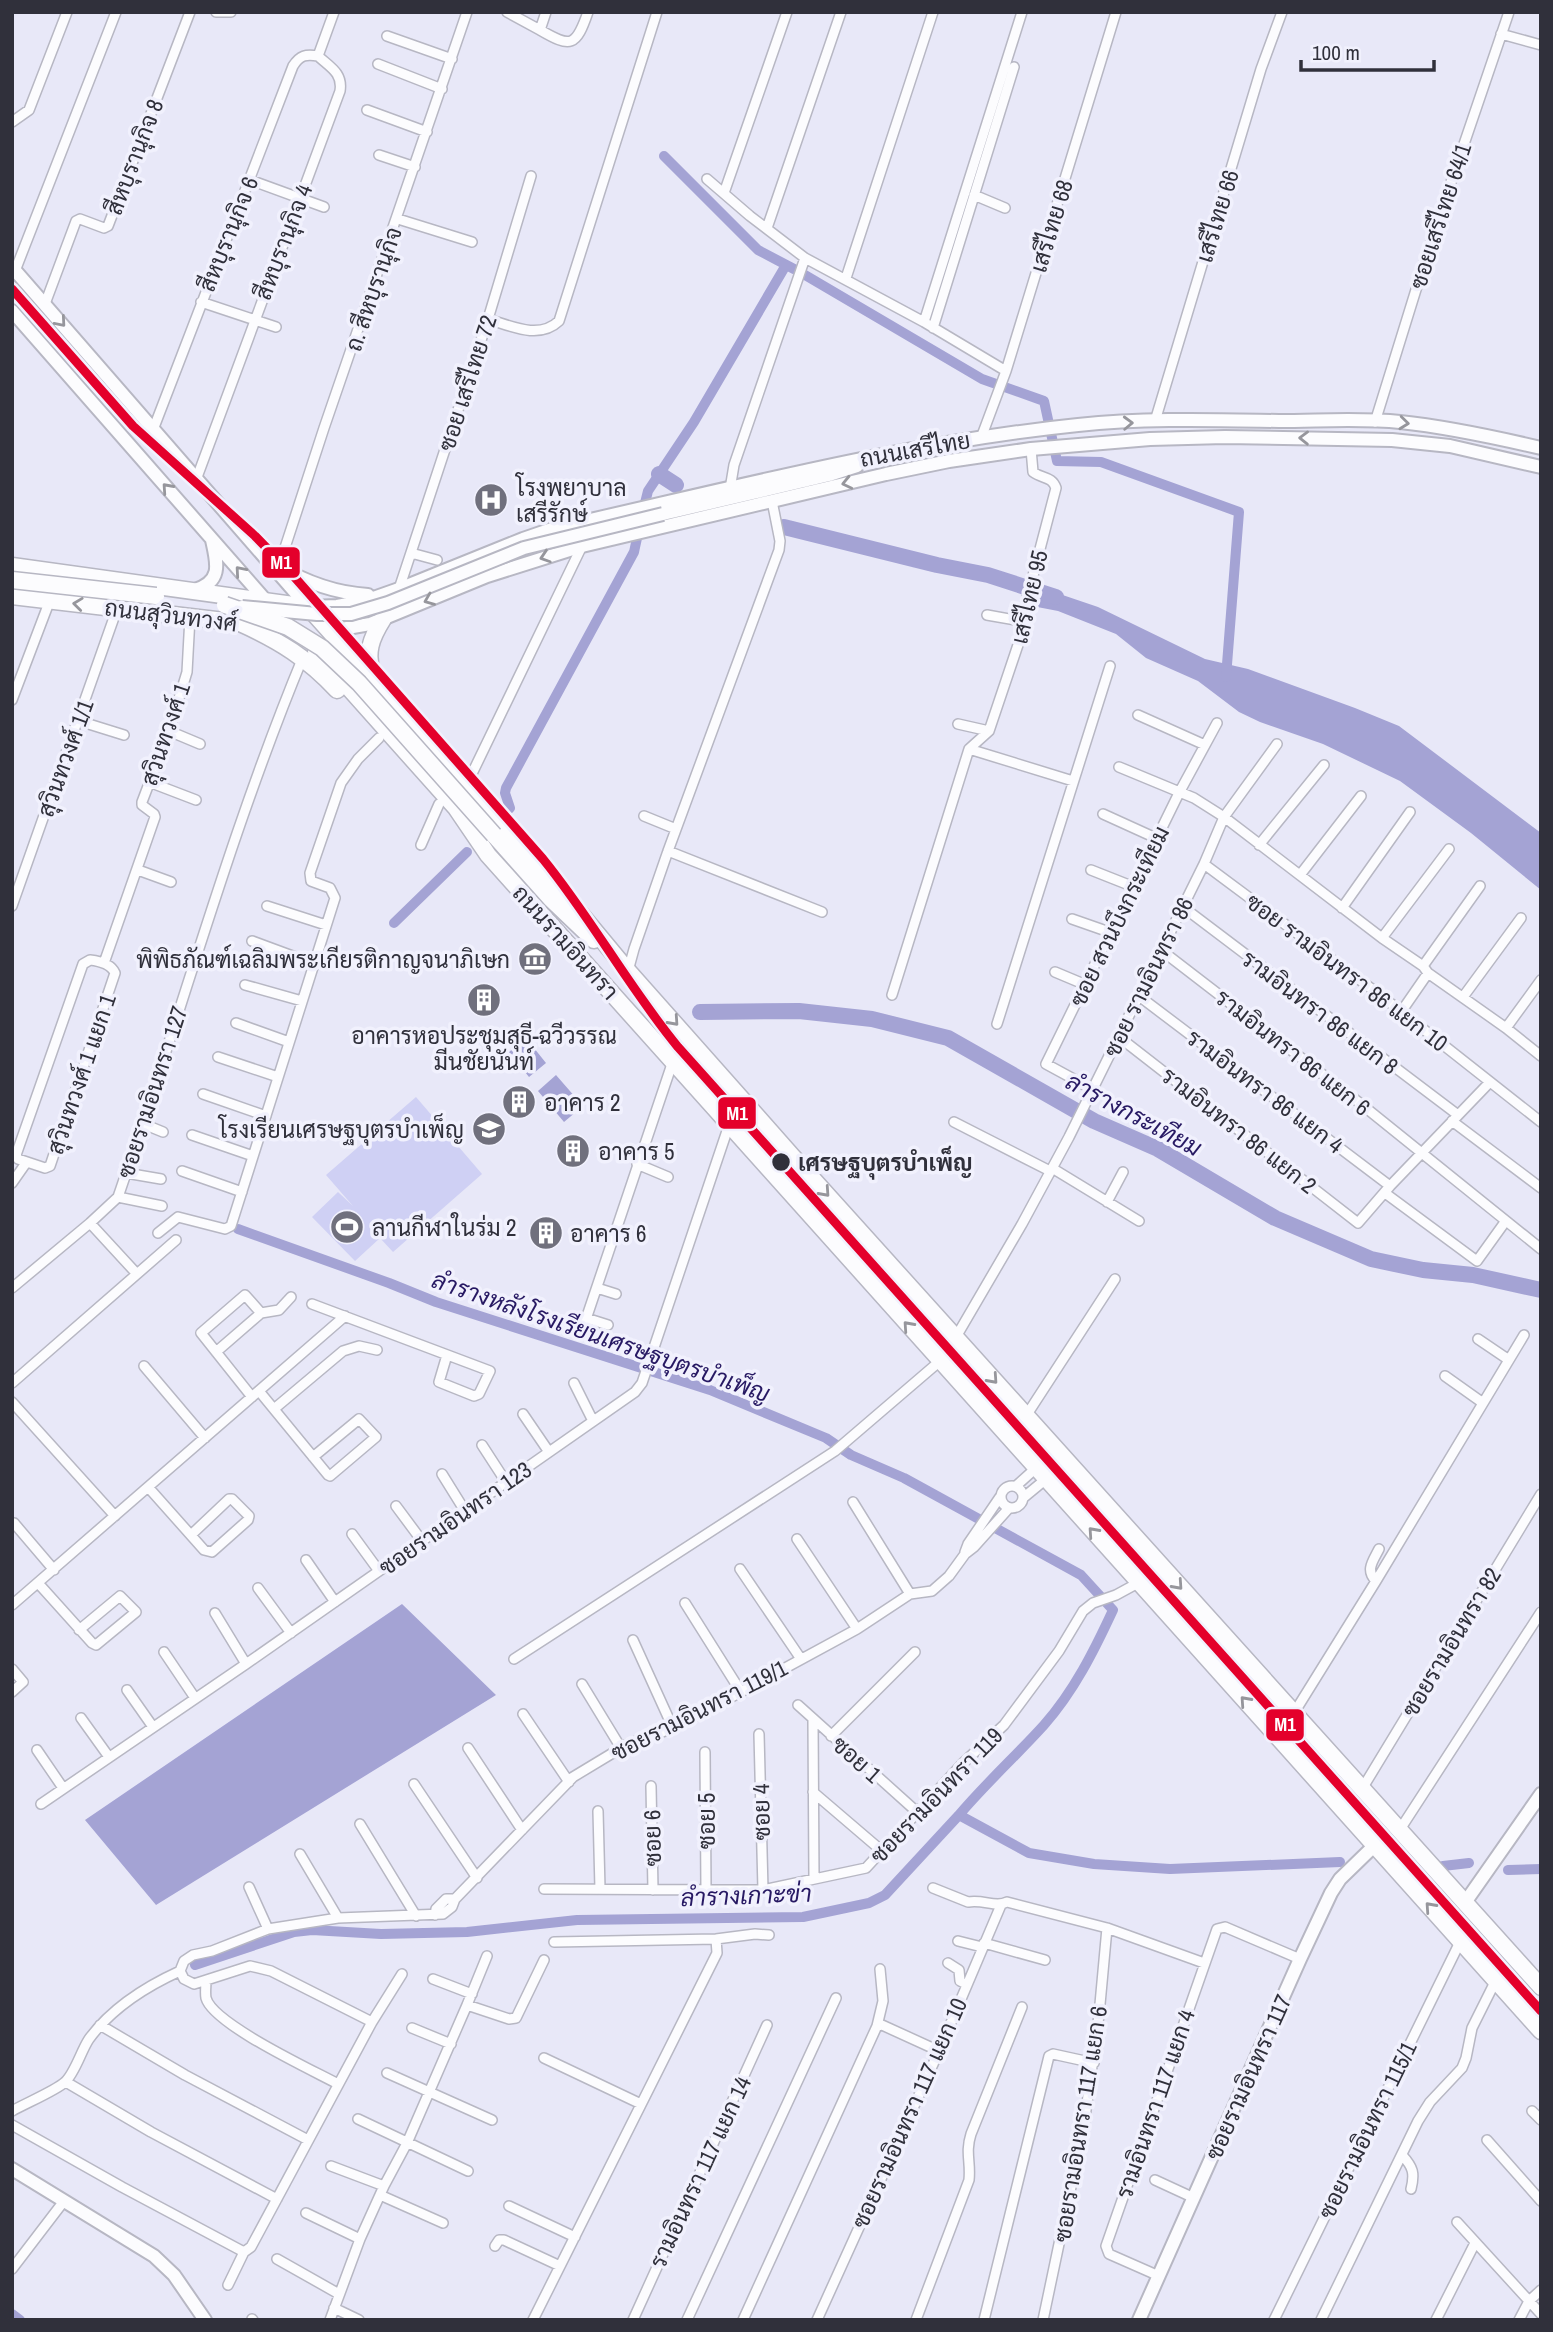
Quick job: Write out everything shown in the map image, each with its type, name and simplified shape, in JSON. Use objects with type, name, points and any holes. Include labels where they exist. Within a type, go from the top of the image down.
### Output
[{"type":"highway","name":"ถนนสุวินทวงศ์","points":[[12,566],[195,591],[240,623],[330,631]]},
{"type":"highway","points":[[12,580],[219,606],[288,627],[322,649],[359,683],[556,905],[628,971]]},
{"type":"highway","points":[[125,610],[144,609],[147,600],[139,589],[128,581]]},
{"type":"highway","name":"ถนนสุวินทวงศ์","points":[[12,596],[190,617],[219,606],[267,602],[308,607]]},
{"type":"highway","name":"ถนนรามอินทรา","points":[[267,602],[324,660],[407,753],[456,808],[488,855],[1541,2031]]},
{"type":"highway","name":"ถนนรามอินทรา","points":[[308,607],[584,916],[628,971],[1541,1987]]},
{"type":"highway","points":[[374,679],[369,666],[369,650],[383,619]]},
{"type":"highway","points":[[240,623],[303,657],[324,676],[488,855]]},
{"type":"highway","points":[[407,753],[424,736]]},
{"type":"main road","points":[[13,270],[308,607]]},
{"type":"main road","points":[[12,311],[267,602]]},
{"type":"main road","name":"ถนนเสรีไทย","points":[[308,607],[351,604],[382,595],[541,532],[632,511],[666,508],[730,489],[848,461],[1033,431],[1156,421],[1397,422],[1456,429],[1541,448]]},
{"type":"main road","name":"ถนนเสรีไทย","points":[[330,631],[358,627],[383,619],[505,570],[582,546],[914,468],[1033,448],[1225,437],[1392,440],[1450,446],[1541,467]]},
{"type":"main road","points":[[219,606],[351,614],[388,603],[524,548],[666,508],[830,475],[883,455]]},
{"type":"main road","points":[[195,591],[210,583],[215,575],[217,562],[212,539]]},
{"type":"main road","points":[[498,549],[496,561],[505,570]]},
{"type":"main road","points":[[264,557],[306,581],[337,591],[382,595]]},
{"type":"main road","points":[[1464,1904],[1541,1794]]},
{"type":"main road","name":"ซอยรามอินทรา 117","points":[[1139,2320],[1300,1958],[1336,1886],[1374,1846]]},
{"type":"main road","points":[[12,2169],[163,2263],[204,2320]]},
{"type":"street","points":[[12,122],[29,110],[67,12]]},
{"type":"street","points":[[13,270],[116,12]]},
{"type":"street","name":"สีหบุรานุกิจ 8","points":[[45,304],[76,221],[80,219],[104,228],[108,226],[190,12]]},
{"type":"street","points":[[216,12],[231,15]]},
{"type":"street","points":[[318,56],[334,12]]},
{"type":"street","name":"ถ. สีหบุรานุกิจ","points":[[279,566],[467,12]]},
{"type":"street","points":[[507,12],[561,42],[568,43],[578,36],[588,12]]},
{"type":"street","points":[[540,30],[547,12]]},
{"type":"street","points":[[488,319],[528,331],[553,327],[559,321],[657,12]]},
{"type":"street","points":[[724,193],[787,12]]},
{"type":"street","points":[[767,228],[841,12]]},
{"type":"street","points":[[846,278],[933,12]]},
{"type":"street","points":[[924,322],[1022,12]]},
{"type":"street","name":"เสรีไทย 68","points":[[981,438],[1006,372],[1116,12]]},
{"type":"street","name":"เสรีไทย 66","points":[[1156,421],[1261,69],[1282,12]]},
{"type":"street","name":"ซอยเสรีไทย 64/1","points":[[1375,422],[1432,238],[1509,12]]},
{"type":"street","points":[[1501,34],[1541,45]]},
{"type":"street","points":[[387,36],[452,59]]},
{"type":"street","name":"สีหบุรานุกิจ 6","points":[[153,430],[293,66],[301,56],[318,56]]},
{"type":"street","name":"สีหบุรานุกิจ 4","points":[[196,480],[342,81],[340,75],[318,56]]},
{"type":"street","points":[[378,64],[442,89]]},
{"type":"street","points":[[933,328],[1014,67]]},
{"type":"street","points":[[367,110],[427,132]]},
{"type":"street","points":[[379,155],[415,167]]},
{"type":"street","name":"ซอย เสรีไทย 72","points":[[399,589],[488,319],[531,176]]},
{"type":"street","points":[[707,179],[806,258],[924,322],[1006,372]]},
{"type":"street","points":[[250,180],[324,207]]},
{"type":"street","points":[[974,195],[1005,208]]},
{"type":"street","points":[[398,219],[472,242]]},
{"type":"street","points":[[730,489],[734,465],[806,258]]},
{"type":"street","points":[[201,302],[276,327]]},
{"type":"street","name":"เสรีไทย 95","points":[[969,749],[989,731],[1021,636],[1021,621],[1056,488],[1049,478],[1033,472],[1033,448]]},
{"type":"street","points":[[628,971],[668,851],[779,550],[780,541],[772,501]]},
{"type":"street","points":[[467,784],[582,546]]},
{"type":"street","points":[[411,553],[437,559]]},
{"type":"street","points":[[12,700],[50,600]]},
{"type":"street","name":"สุวินทวงศ์ 1/1","points":[[12,906],[79,721],[125,610]]},
{"type":"street","points":[[987,615],[1021,621]]},
{"type":"street","name":"สุวินทวงศ์ 1","points":[[104,963],[155,817],[142,805],[187,672],[190,617]]},
{"type":"street","name":"ซอยรามอินทรา 127","points":[[12,1288],[118,1197],[250,793],[303,657]]},
{"type":"street","points":[[997,1024],[1110,666]]},
{"type":"street","points":[[1138,715],[1205,745]]},
{"type":"street","points":[[79,721],[124,735]]},
{"type":"street","name":"ซอย สวนบึงกระเทียม","points":[[1091,1090],[1046,1064],[1179,793],[1217,723]]},
{"type":"street","points":[[958,724],[989,731]]},
{"type":"street","points":[[169,730],[200,744]]},
{"type":"street","points":[[158,1233],[178,1217],[228,1228],[231,1226],[335,898],[330,888],[311,881],[310,873],[341,783],[358,759],[379,738]]},
{"type":"street","name":"ซอย รามอินทรา 86","points":[[956,1337],[1069,1137],[1204,864],[1224,817],[1277,744]]},
{"type":"street","points":[[892,995],[969,749],[1073,781]]},
{"type":"street","points":[[1259,845],[1324,765]]},
{"type":"street","points":[[1119,767],[1194,798],[1224,817],[1541,1056]]},
{"type":"street","points":[[149,782],[196,800]]},
{"type":"street","points":[[1300,875],[1361,796]]},
{"type":"street","points":[[421,845],[439,803]]},
{"type":"street","points":[[1342,908],[1410,812]]},
{"type":"street","points":[[1103,814],[1158,839]]},
{"type":"street","points":[[644,816],[676,829]]},
{"type":"street","points":[[1382,938],[1449,849]]},
{"type":"street","points":[[668,851],[822,912]]},
{"type":"street","name":"ซอย รามอินทรา 86 แยก 10","points":[[1204,864],[1401,1012],[1541,1122]]},
{"type":"street","points":[[138,870],[171,882]]},
{"type":"street","points":[[1091,870],[1134,887]]},
{"type":"street","points":[[1401,1012],[1425,969],[1480,886]]},
{"type":"street","points":[[267,906],[326,925]]},
{"type":"street","name":"รามอินทรา 86 แยก 8","points":[[1183,907],[1541,1188]]},
{"type":"street","points":[[1462,997],[1521,918]]},
{"type":"street","points":[[1072,919],[1112,933]]},
{"type":"street","points":[[252,941],[314,964]]},
{"type":"street","name":"รามอินทรา 86 แยก 6","points":[[1161,950],[1423,1153],[1505,1222],[1540,1246]]},
{"type":"street","points":[[12,1183],[26,1163],[18,1159],[16,1154],[83,964],[90,960],[104,963]]},
{"type":"street","name":"สุวินทวงศ์ 1 แยก 1","points":[[26,1163],[45,1168],[50,1166],[113,982],[114,970],[104,963]]},
{"type":"street","points":[[1055,972],[1086,985]]},
{"type":"street","points":[[1506,1028],[1541,980]]},
{"type":"street","points":[[245,985],[302,1001]]},
{"type":"street","name":"รามอินทรา 86 แยก 4","points":[[1139,996],[1477,1261],[1505,1222]]},
{"type":"street","points":[[236,1023],[289,1042]]},
{"type":"street","name":"รามอินทรา 86 แยก 2","points":[[1119,1037],[1358,1223],[1387,1190]]},
{"type":"street","points":[[218,1057],[278,1077]]},
{"type":"street","points":[[608,1325],[585,1321],[673,1061]]},
{"type":"street","points":[[1387,1190],[1490,1082]]},
{"type":"street","points":[[203,1094],[266,1116]]},
{"type":"street","points":[[954,1122],[1051,1170],[1139,1221]]},
{"type":"street","points":[[141,1124],[163,1132]]},
{"type":"street","name":"ซอยรามอินทรา 123","points":[[41,1804],[635,1392],[642,1383],[729,1125]]},
{"type":"street","points":[[192,1135],[253,1156]]},
{"type":"street","points":[[637,1164],[668,1177]]},
{"type":"street","points":[[182,1171],[242,1192]]},
{"type":"street","points":[[126,1172],[161,1179]]},
{"type":"street","points":[[1107,1202],[1123,1172]]},
{"type":"street","points":[[118,1197],[162,1206]]},
{"type":"street","points":[[90,1223],[137,1274]]},
{"type":"street","points":[[12,1383],[176,1240]]},
{"type":"street","points":[[1026,1416],[1115,1279]]},
{"type":"street","points":[[597,1288],[616,1294]]},
{"type":"street","points":[[261,1313],[245,1295],[203,1330],[203,1336],[256,1394],[274,1409],[313,1457],[328,1475],[332,1475],[376,1437],[359,1419],[313,1457]]},
{"type":"street","points":[[216,1352],[261,1313],[279,1310],[291,1297]]},
{"type":"street","points":[[312,1304],[490,1371],[479,1394],[474,1396],[439,1382],[447,1355]]},
{"type":"street","points":[[12,1605],[345,1316]]},
{"type":"street","points":[[1294,1713],[1377,1581],[1524,1335]]},
{"type":"street","points":[[1478,1339],[1509,1360]]},
{"type":"street","points":[[274,1409],[343,1351],[359,1346],[377,1350]]},
{"type":"street","points":[[514,1659],[835,1451],[940,1361]]},
{"type":"street","points":[[144,1366],[205,1438]]},
{"type":"street","points":[[1445,1377],[1483,1403]]},
{"type":"street","points":[[574,1383],[593,1421]]},
{"type":"street","points":[[12,1402],[115,1516]]},
{"type":"street","points":[[523,1413],[549,1452]]},
{"type":"street","points":[[482,1445],[506,1482]]},
{"type":"street","points":[[442,1474],[465,1511]]},
{"type":"street","name":"ซอยรามอินทรา 119/1","points":[[990,1521],[1005,1488],[1016,1486],[1041,1474]]},
{"type":"street","name":"ซอยรามอินทรา 119/1","points":[[66,2082],[87,2042],[100,2025],[137,1994],[180,1971],[184,1961],[193,1955],[212,1951],[268,1929],[338,1918],[435,1915],[436,1909],[446,1899],[455,1899],[569,1782],[621,1748],[673,1728],[741,1692],[857,1629],[910,1594],[932,1591],[949,1576],[965,1554],[968,1544],[990,1521],[1009,1508],[1018,1506],[1041,1474]]},
{"type":"street","points":[[1016,1486],[1023,1498]]},
{"type":"street","points":[[148,1487],[204,1550],[212,1552],[248,1520],[248,1516],[229,1499],[191,1535]]},
{"type":"street","name":"ซอยรามอินทรา 82","points":[[1362,1789],[1541,1494]]},
{"type":"street","points":[[1000,1497],[1001,1502],[1009,1508]]},
{"type":"street","points":[[853,1502],[910,1594]]},
{"type":"street","points":[[396,1506],[422,1541]]},
{"type":"street","points":[[13,1523],[54,1570]]},
{"type":"street","points":[[352,1534],[379,1571]]},
{"type":"street","points":[[797,1539],[857,1629]]},
{"type":"street","points":[[1377,1581],[1371,1576],[1370,1570],[1379,1549]]},
{"type":"street","points":[[306,1560],[335,1602]]},
{"type":"street","points":[[740,1569],[801,1659]]},
{"type":"street","points":[[38,1583],[79,1629],[96,1645],[136,1612],[120,1596],[79,1629]]},
{"type":"street","name":"ซอยรามอินทรา 119","points":[[544,1889],[762,1890],[866,1868],[962,1764],[1004,1725],[1059,1651],[1083,1611],[1093,1603],[1138,1583]]},
{"type":"street","points":[[258,1588],[291,1633]]},
{"type":"street","points":[[685,1603],[741,1692]]},
{"type":"street","points":[[1399,1831],[1541,1612]]},
{"type":"street","points":[[215,1613],[246,1664]]},
{"type":"street","points":[[632,1640],[673,1728]]},
{"type":"street","points":[[164,1652],[195,1698]]},
{"type":"street","points":[[831,1736],[915,1652]]},
{"type":"street","points":[[12,1669],[23,1682],[12,1692]]},
{"type":"street","points":[[582,1684],[621,1748]]},
{"type":"street","points":[[127,1690],[153,1727]]},
{"type":"street","name":"ซอย 1","points":[[798,1705],[917,1812]]},
{"type":"street","points":[[523,1714],[569,1782]]},
{"type":"street","points":[[80,1718],[109,1757]]},
{"type":"street","points":[[813,1720],[814,1879]]},
{"type":"street","name":"ซอย 4","points":[[758,1734],[762,1890]]},
{"type":"street","points":[[468,1748],[522,1830]]},
{"type":"street","points":[[37,1750],[63,1788]]},
{"type":"street","name":"ซอย 5","points":[[705,1752],[706,1890]]},
{"type":"street","points":[[414,1784],[477,1878]]},
{"type":"street","name":"ซอย 6","points":[[651,1786],[653,1890]]},
{"type":"street","points":[[813,1792],[882,1851]]},
{"type":"street","points":[[598,1811],[600,1889]]},
{"type":"street","points":[[360,1825],[416,1916]]},
{"type":"street","points":[[300,1854],[338,1918]]},
{"type":"street","points":[[249,1887],[268,1929]]},
{"type":"street","points":[[933,1888],[968,1902],[976,1899],[1001,1905],[1007,1902],[1107,1928],[1205,1963]]},
{"type":"street","name":"ซอยรามอินทรา 117 แยก 10","points":[[817,2320],[939,2051],[1001,1905]]},
{"type":"street","name":"รามอินทรา 117 แยก 4","points":[[1159,2276],[1109,2254],[1106,2246],[1217,1929],[1225,1927],[1300,1958]]},
{"type":"street","name":"ซอยรามอินทรา 117 แยก 6","points":[[1043,2320],[1077,2161],[1094,2063],[1107,1928]]},
{"type":"street","points":[[554,1942],[716,1939],[769,1935]]},
{"type":"street","points":[[533,2320],[717,1953],[716,1939]]},
{"type":"street","points":[[958,1941],[1045,1959]]},
{"type":"street","name":"ซอยรามอินทรา 115/1","points":[[1274,2320],[1460,1942]]},
{"type":"street","points":[[330,2320],[360,2239],[430,2092],[487,1956]]},
{"type":"street","points":[[467,2005],[509,2019],[516,2018],[544,1960]]},
{"type":"street","points":[[947,1963],[958,1970],[960,1981],[966,1984]]},
{"type":"street","points":[[180,1971],[184,1979],[194,1984],[250,1966],[271,1971],[372,2022]]},
{"type":"street","points":[[743,2320],[877,2026],[883,2001],[880,1969]]},
{"type":"street","points":[[228,2285],[372,2022],[402,1974]]},
{"type":"street","points":[[433,1979],[472,1994]]},
{"type":"street","points":[[1321,2320],[1430,2102],[1462,2068],[1472,2028],[1496,1980]]},
{"type":"street","points":[[206,1981],[206,1998],[213,2010],[233,2027],[338,2084]]},
{"type":"street","points":[[687,2320],[836,1998]]},
{"type":"street","points":[[916,2320],[969,2180],[966,2153],[971,2134],[1022,2007]]},
{"type":"street","points":[[100,2025],[185,2076],[308,2140]]},
{"type":"street","name":"รามอินทรา 117 แยก 14","points":[[633,2320],[767,2025]]},
{"type":"street","points":[[877,2026],[882,2025],[939,2051]]},
{"type":"street","points":[[412,2028],[451,2043]]},
{"type":"street","points":[[984,2320],[1049,2056],[1053,2054],[1094,2063]]},
{"type":"street","points":[[544,2058],[641,2104]]},
{"type":"street","points":[[387,2073],[492,2120]]},
{"type":"street","points":[[12,2111],[66,2082],[151,2132],[277,2199]]},
{"type":"street","points":[[1532,2111],[1541,2120]]},
{"type":"street","points":[[358,2119],[468,2171]]},
{"type":"street","points":[[12,2124],[244,2252]]},
{"type":"street","points":[[1487,2140],[1541,2201]]},
{"type":"street","points":[[1402,2155],[1413,2168],[1415,2176],[1411,2189]]},
{"type":"street","points":[[331,2166],[443,2223]]},
{"type":"street","points":[[1155,2180],[1194,2198]]},
{"type":"street","points":[[12,2269],[64,2201]]},
{"type":"street","points":[[509,2206],[575,2237]]},
{"type":"street","points":[[306,2213],[360,2239]]},
{"type":"street","points":[[1457,2222],[1541,2314]]},
{"type":"street","points":[[495,2246],[499,2240],[504,2240],[560,2266]]},
{"type":"street","points":[[1436,2320],[1475,2243]]},
{"type":"street","points":[[277,2259],[339,2294]]},
{"type":"street","points":[[1519,2320],[1529,2301],[1541,2290]]},
{"type":"street","points":[[334,2308],[359,2320]]},
{"type":"shaded area","points":[[1039,587],[1098,607],[1205,659],[1248,669],[1399,726],[1541,833],[1541,890],[1471,833],[1400,781],[1323,744],[1239,712],[1198,681],[1146,658],[1116,634],[1058,611],[1032,606]]},
{"type":"shaded area","points":[[526,1038],[546,1063],[529,1077],[509,1052]]},
{"type":"shaded area","points":[[556,1075],[583,1106],[564,1122],[538,1091]]},
{"type":"shaded area","points":[[416,1097],[482,1174],[393,1252],[380,1238],[355,1261],[312,1217],[338,1192],[353,1206],[326,1175]]},
{"type":"shaded area","points":[[402,1604],[496,1695],[156,1905],[85,1820]]},
{"type":"waterway","points":[[664,156],[758,250],[794,269]]},
{"type":"waterway","points":[[643,511],[648,491],[694,422],[786,265]]},
{"type":"waterway","points":[[805,275],[982,379],[1044,401],[1057,461],[1101,462],[1239,512],[1226,677]]},
{"type":"waterway","points":[[659,474],[676,485]]},
{"type":"waterway","points":[[784,527],[988,575],[1056,597]]},
{"type":"waterway","points":[[506,812],[510,808],[506,788],[634,552],[639,529]]},
{"type":"waterway","points":[[394,923],[467,852]]},
{"type":"waterway","name":"ลำรางกระเทียม","points":[[700,1012],[799,1011],[872,1019],[948,1038],[1094,1121],[1158,1149],[1275,1218],[1371,1259],[1423,1270],[1473,1275],[1541,1290]]},
{"type":"waterway","name":"ลำรางหลังโรงเรียนเศรษฐบุตรบำเพ็ญ","points":[[238,1229],[436,1302],[710,1390],[826,1438],[851,1455],[904,1478],[1081,1575],[1113,1610],[1083,1670],[1055,1712],[959,1815]]},
{"type":"waterway","name":"ลำรางเกาะข่า","points":[[195,1965],[294,1932],[312,1930],[381,1934],[467,1932],[577,1920],[803,1917],[869,1903],[885,1895],[959,1815],[1029,1853],[1094,1864],[1170,1869],[1340,1862]]},
{"type":"waterway","name":"ลำรางเกาะข่า","points":[[1443,1866],[1469,1863]]},
{"type":"waterway","name":"ลำรางเกาะข่า","points":[[1508,1870],[1541,1869]]},
{"type":"waterway","points":[[12,2314],[20,2320]]},
{"type":"transit line","name":"M1","points":[[12,289],[133,426],[255,536],[290,572],[543,859],[678,1047],[1541,2011]]},
{"type":"place","name":"โรงพยาบาล เสรีรักษ์","points":[[491,500]]},
{"type":"place","name":"พิพิธภัณฑ์เฉลิมพระเกียรติกาญจนาภิเษก","points":[[535,959]]},
{"type":"place","name":"อาคารหอประชุมสุธี-ฉวีวรรณ มีนชัยนันท์","points":[[484,1000]]},
{"type":"place","name":"อาคาร 2","points":[[519,1102]]},
{"type":"place","name":"โรงเรียนเศรษฐบุตรบำเพ็ญ","points":[[489,1129]]},
{"type":"place","name":"อาคาร 5","points":[[573,1151]]},
{"type":"place","name":"เศรษฐบุตรบำเพ็ญ","points":[[781,1162]]},
{"type":"place","name":"ลานกีฬาในร่ม 2","points":[[347,1227]]},
{"type":"place","name":"อาคาร 6","points":[[546,1233]]}]
